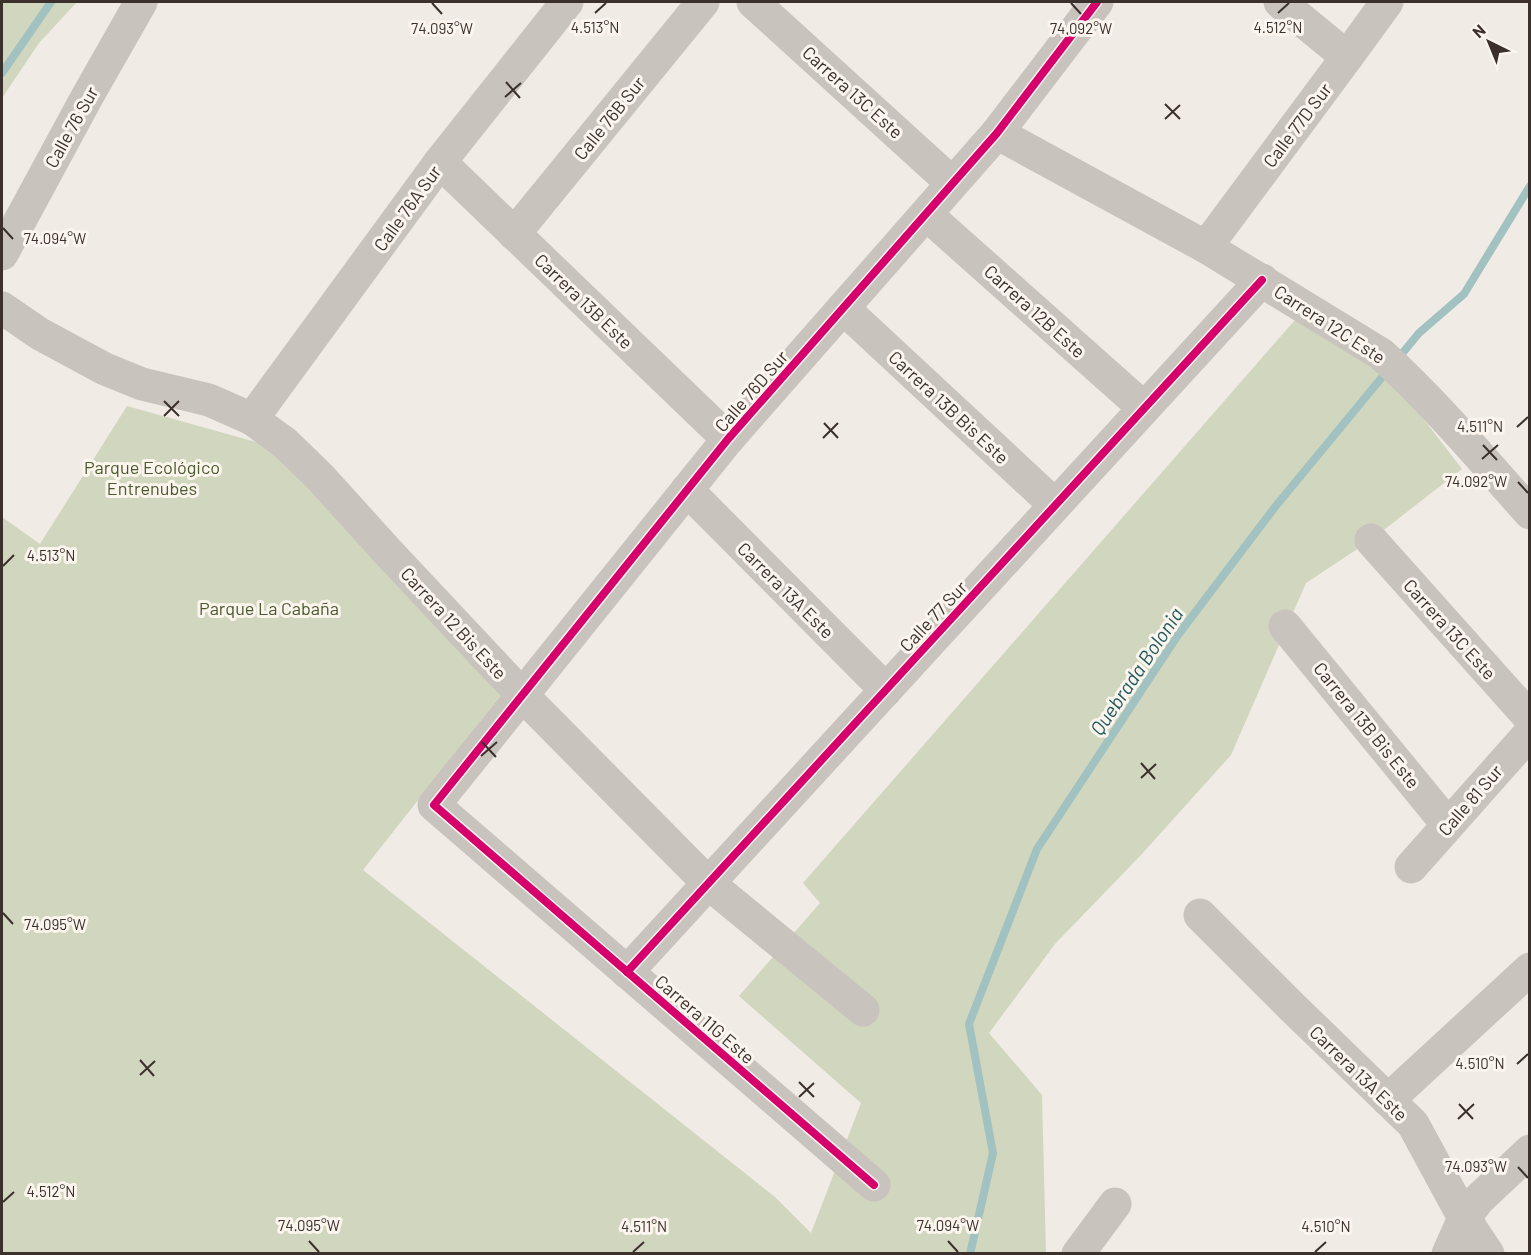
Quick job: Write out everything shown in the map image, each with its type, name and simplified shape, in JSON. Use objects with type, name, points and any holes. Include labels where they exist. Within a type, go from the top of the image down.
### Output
[{"type":"street","name":"Calle 76 Sur","points":[[2,254],[141,2]]},
{"type":"street","name":"Calle 76A Sur","points":[[252,419],[440,162],[567,2]]},
{"type":"street","name":"Calle 76B Sur","points":[[514,234],[703,2]]},
{"type":"street","name":"Carrera 13C Este","points":[[753,2],[952,183]]},
{"type":"street","name":"Calle 76D Sur","points":[[434,806],[728,439],[997,133],[1097,2]]},
{"type":"street","points":[[1280,2],[1347,57]]},
{"type":"street","name":"Calle 77D Sur","points":[[1206,247],[1387,2]]},
{"type":"street","name":"Carrera 12C Este","points":[[997,133],[1206,247],[1382,354],[1407,377],[1530,513]]},
{"type":"street","name":"Carrera 13B Este","points":[[440,162],[728,439]]},
{"type":"street","name":"Carrera 12B Este","points":[[926,213],[1144,408]]},
{"type":"street","name":"Calle 77 Sur","points":[[627,972],[1262,280]]},
{"type":"street","name":"Carrera 12 Bis Este","points":[[2,308],[40,334],[105,369],[142,384],[209,400],[252,419],[285,443],[320,477],[523,696],[708,883],[863,1010]]},
{"type":"street","name":"Carrera 13B Bis Este","points":[[843,308],[1055,505]]},
{"type":"street","name":"Carrera 13A Este","points":[[687,490],[886,690]]},
{"type":"street","name":"Carrera 13C Este","points":[[1371,540],[1530,718]]},
{"type":"street","name":"Carrera 13B Bis Este","points":[[1285,626],[1448,825]]},
{"type":"street","name":"Calle 81 Sur","points":[[1411,867],[1530,733]]},
{"type":"street","name":"Carrera 11G Este","points":[[434,806],[874,1185]]},
{"type":"street","name":"Carrera 13A Este","points":[[1200,915],[1413,1124],[1464,1218],[1488,1254]]},
{"type":"street","points":[[1388,1100],[1530,969]]},
{"type":"street","points":[[1448,1254],[1464,1218],[1479,1199],[1530,1151]]},
{"type":"street","points":[[1078,1254],[1115,1204]]},
{"type":"green space","points":[[2,2],[77,2],[39,43],[2,98]]},
{"type":"green space","points":[[1295,320],[1372,363],[1402,391],[1462,469],[1371,540],[1306,583],[1231,755],[1141,855],[1055,944],[989,1033],[1042,1095],[1046,1254],[2,1253],[2,517],[40,544],[127,406],[263,444],[349,525],[500,696],[363,870],[775,1197],[811,1233],[861,1103],[739,996],[820,903],[803,883]]},
{"type":"waterway","points":[[2,73],[51,2]]},
{"type":"waterway","name":"Quebrada Bolonia","points":[[1396,361],[1419,333],[1464,294],[1530,186]]},
{"type":"waterway","name":"Quebrada Bolonia","points":[[970,1254],[993,1153],[969,1024],[1037,849],[1178,635],[1275,507],[1388,370]]},
{"type":"cycle path","points":[[874,1185],[434,805],[728,439],[997,133],[1097,2]]},
{"type":"cycle path","points":[[627,972],[1262,280]]},
{"type":"park label","name":"Parque Ecológico Entrenubes","points":[[152,477]]},
{"type":"park label","name":"Parque La Cabaña","points":[[269,608]]}]
